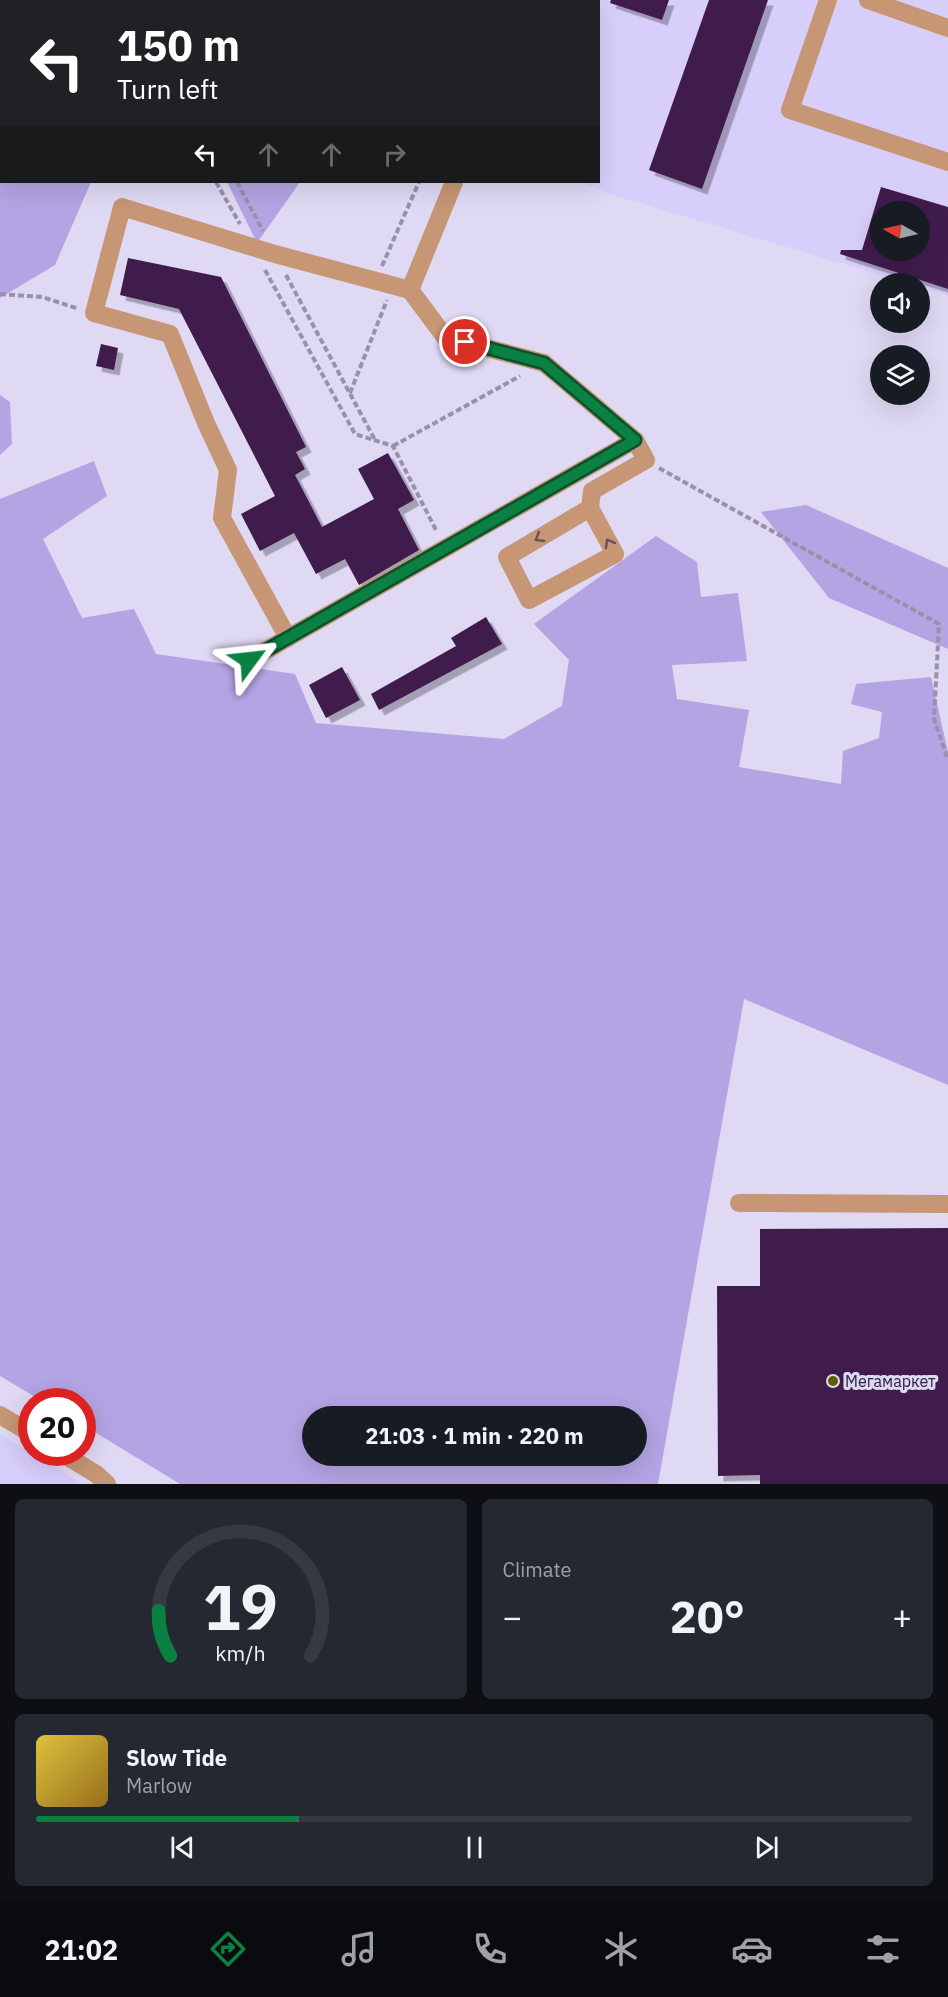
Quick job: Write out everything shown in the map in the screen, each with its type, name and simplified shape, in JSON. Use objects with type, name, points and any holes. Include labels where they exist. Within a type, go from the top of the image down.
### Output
[{"type":"street","points":[[828,0],[790,110],[948,162]]},
{"type":"street","points":[[868,0],[948,28]]},
{"type":"street","points":[[393,286],[453,183]]},
{"type":"street","points":[[288,638],[222,518],[228,470],[170,334],[94,313],[122,207],[252,248],[393,286],[445,337],[544,363],[635,440],[645,460],[592,491],[590,508],[615,554],[529,600],[507,557],[590,508]]},
{"type":"street","points":[[249,660],[635,440]]},
{"type":"street","points":[[739,1203],[948,1204]]},
{"type":"street","points":[[0,1415],[18,1426]]},
{"type":"street","points":[[83,1466],[107,1484]]},
{"type":"path","points":[[217,183],[355,434],[393,446],[445,548]]},
{"type":"path","points":[[238,183],[375,440]]},
{"type":"path","points":[[350,393],[393,286],[419,183]]},
{"type":"path","points":[[0,294],[42,297],[94,313]]},
{"type":"path","points":[[393,446],[544,363]]},
{"type":"path","points":[[645,460],[939,624],[934,719],[948,760]]},
{"type":"shaded area","points":[[600,0],[948,0],[948,296],[930,290],[930,273],[874,273],[606,193],[582,183],[600,183]]},
{"type":"shaded area","points":[[0,183],[91,183],[55,265],[0,298]]},
{"type":"shaded area","points":[[227,183],[299,183],[257,243]]},
{"type":"shaded area","points":[[0,395],[10,402],[12,444],[0,455]]},
{"type":"shaded area","points":[[94,461],[107,496],[43,539],[82,618],[134,609],[156,654],[295,674],[316,723],[504,739],[562,706],[569,660],[534,624],[656,536],[697,562],[701,597],[738,593],[747,661],[672,665],[677,699],[749,710],[739,767],[841,784],[843,751],[879,738],[882,712],[851,704],[856,684],[931,677],[948,752],[948,1085],[744,999],[658,1484],[180,1484],[96,1433],[96,1388],[20,1388],[0,1376],[0,499]]},
{"type":"shaded area","points":[[806,505],[948,568],[948,649],[829,598],[761,512]]},
{"type":"shaded area","points":[[0,1434],[18,1445],[18,1466],[53,1466],[83,1484],[0,1484]]},
{"type":"building","points":[[611,0],[669,0],[662,20],[610,3]]},
{"type":"building","points":[[709,0],[768,0],[702,189],[649,170]]},
{"type":"building","points":[[881,187],[928,201],[877,201]]},
{"type":"building","points":[[930,202],[948,207],[948,289],[930,283],[930,273],[899,273],[840,254],[841,250],[862,250],[870,223],[870,261],[930,261]]},
{"type":"building","points":[[128,258],[221,277],[306,447],[296,452],[305,469],[295,475],[322,527],[374,499],[358,469],[388,453],[414,500],[398,509],[419,550],[359,585],[345,559],[316,574],[294,533],[260,551],[241,514],[275,496],[179,309],[120,295]]},
{"type":"building","points":[[101,344],[118,348],[114,370],[96,366]]},
{"type":"building","points":[[486,617],[502,644],[379,710],[371,694],[456,646],[451,638]]},
{"type":"building","points":[[342,667],[360,700],[326,718],[309,685]]},
{"type":"building","name":"Мегамаркет","points":[[948,1228],[948,1484],[760,1484],[760,1475],[718,1476],[717,1286],[760,1286],[760,1229]]},
{"type":"place","name":"Мегамаркет","points":[[833,1381]]},
{"type":"route","points":[[249,660],[635,440],[544,363],[465,342]]}]
